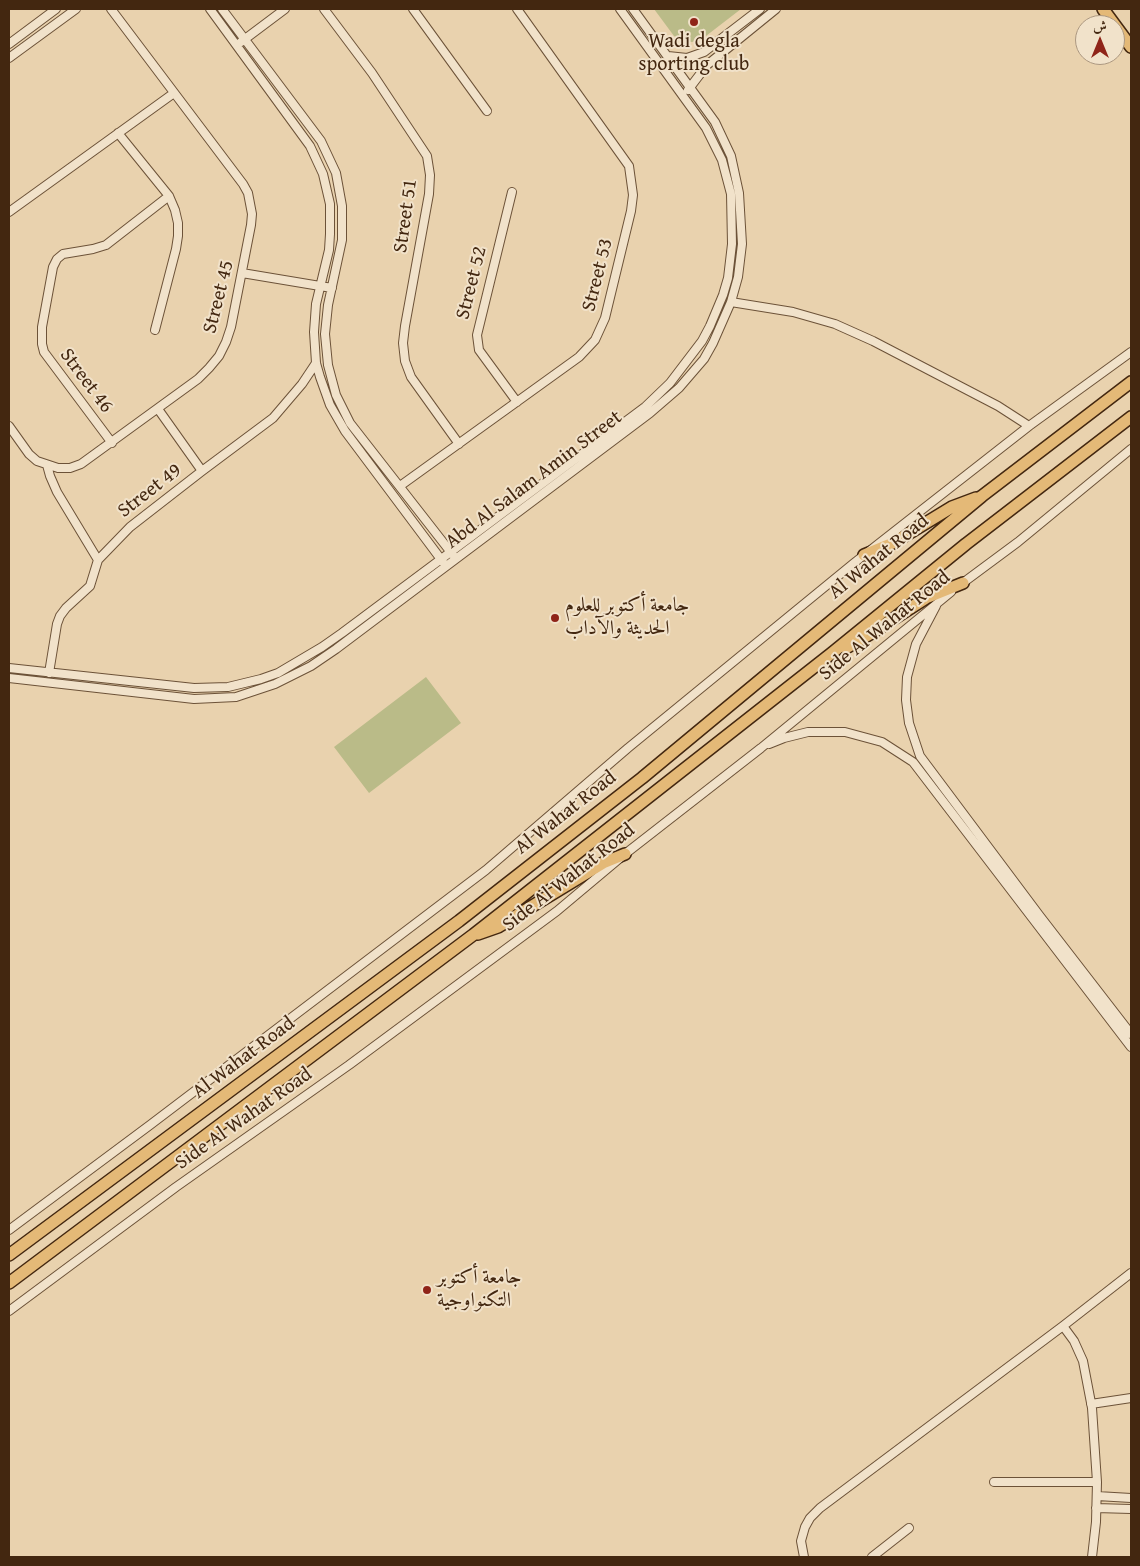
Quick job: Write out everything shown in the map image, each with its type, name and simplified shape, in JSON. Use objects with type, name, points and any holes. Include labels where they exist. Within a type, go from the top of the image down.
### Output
[{"type":"highway","points":[[1103,9],[1131,47]]},
{"type":"highway","name":"Al Wahat Road","points":[[9,1255],[459,921],[642,778],[982,496],[1131,382]]},
{"type":"highway","name":"Al Wahat Road","points":[[9,1283],[474,935],[832,653],[966,544],[1131,417]]},
{"type":"highway","points":[[864,555],[893,543],[952,507],[982,496]]},
{"type":"highway","points":[[832,653],[870,634],[926,598],[963,583]]},
{"type":"highway","points":[[474,935],[498,928],[603,863],[625,854]]},
{"type":"highway","points":[[87,1198],[92,1210],[102,1213]]},
{"type":"highway","points":[[63,1216],[72,1223],[73,1236]]},
{"type":"street","points":[[9,44],[56,9]]},
{"type":"street","points":[[9,58],[76,9]]},
{"type":"street","name":"Street 45","points":[[9,426],[29,454],[37,461],[58,468],[70,468],[81,464],[198,379],[219,356],[226,342],[230,327],[252,214],[248,193],[112,9]]},
{"type":"street","points":[[210,9],[310,146],[323,174],[330,204],[330,234],[315,310],[314,332],[316,363],[324,392],[337,419],[446,566]]},
{"type":"street","points":[[222,9],[321,141],[336,172],[342,206],[342,224],[338,263],[326,318],[325,334],[331,380],[336,395],[350,423],[456,559]]},
{"type":"street","points":[[237,44],[285,9]]},
{"type":"street","name":"Street 51","points":[[324,9],[372,72],[427,156],[430,175],[429,194],[403,343],[405,361],[411,377],[458,444]]},
{"type":"street","points":[[413,9],[488,111]]},
{"type":"street","name":"Street 53","points":[[400,486],[579,357],[595,340],[605,318],[633,195],[629,166],[517,9]]},
{"type":"street","name":"Abd Al Salam Amin Street","points":[[9,668],[194,688],[228,686],[262,679],[292,666],[322,647],[645,407],[670,383],[702,342],[723,295],[730,261],[732,212],[727,177],[715,143],[696,112],[620,9]]},
{"type":"street","name":"Abd Al Salam Amin Street","points":[[9,678],[194,699],[236,696],[275,684],[311,666],[336,649],[650,414],[679,388],[704,359],[731,302],[738,277],[742,244],[741,211],[736,174],[728,148],[715,122],[633,9]]},
{"type":"street","points":[[668,56],[677,58],[696,56],[704,52],[760,9]]},
{"type":"street","points":[[682,94],[690,88],[707,65],[776,9]]},
{"type":"street","points":[[735,29],[741,37]]},
{"type":"street","points":[[651,52],[660,45]]},
{"type":"street","points":[[9,212],[174,93]]},
{"type":"street","points":[[118,133],[170,196],[178,223],[178,236],[155,330]]},
{"type":"street","name":"Street 52","points":[[512,192],[477,335],[480,350],[517,402]]},
{"type":"street","name":"Street 46","points":[[112,443],[44,352],[41,336],[53,267],[63,254],[106,245],[170,196]]},
{"type":"street","points":[[242,273],[332,288]]},
{"type":"street","points":[[731,302],[793,312],[835,324],[873,341],[998,406],[1029,426]]},
{"type":"street","points":[[9,1230],[486,870],[628,748],[864,555],[1029,426],[1131,352]]},
{"type":"street","name":"Street 49","points":[[49,673],[60,616],[90,586],[98,560],[123,533],[273,418],[302,384],[316,363]]},
{"type":"street","points":[[645,407],[650,414]]},
{"type":"street","points":[[158,409],[202,471]]},
{"type":"street","name":"Side Al Wahat Road","points":[[9,1311],[176,1187],[350,1065],[557,911],[625,854],[761,748],[940,599],[1018,542],[1131,449]]},
{"type":"street","points":[[47,465],[58,492],[98,560]]},
{"type":"street","points":[[377,474],[385,468]]},
{"type":"street","points":[[940,599],[916,644],[907,677],[906,700],[908,718],[920,756],[1131,1034]]},
{"type":"street","points":[[761,748],[784,738],[808,732],[846,732],[882,742],[914,762],[1131,1047]]},
{"type":"street","points":[[804,1557],[801,1541],[804,1527],[820,1508],[1064,1326],[1131,1273]]},
{"type":"street","points":[[1064,1326],[1074,1341],[1083,1361],[1091,1404],[1097,1482],[1092,1557]]},
{"type":"street","points":[[1091,1404],[1131,1398]]},
{"type":"street","points":[[994,1482],[1097,1482]]},
{"type":"street","points":[[1097,1496],[1131,1498]]},
{"type":"street","points":[[1096,1508],[1131,1509]]},
{"type":"street","points":[[872,1557],[909,1528]]},
{"type":"green space","name":"Wadi degla sporting club","points":[[654,9],[741,9],[702,39],[692,42],[683,41],[674,36]]},
{"type":"green space","points":[[426,677],[461,723],[369,793],[334,747]]},
{"type":"place","name":"Wadi degla sporting club","points":[[694,22]]},
{"type":"place","name":"جامعة أكتوبر للعلوم الحديثة والآداب","points":[[555,618]]},
{"type":"place","name":"جامعة أكتوبر التكنواوجية","points":[[427,1290]]}]
